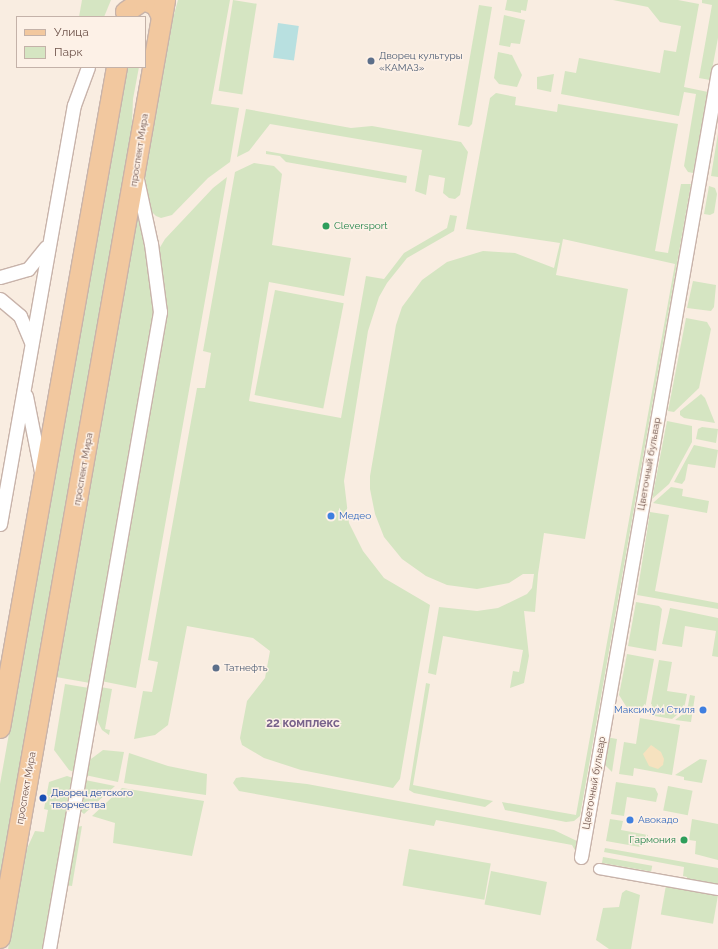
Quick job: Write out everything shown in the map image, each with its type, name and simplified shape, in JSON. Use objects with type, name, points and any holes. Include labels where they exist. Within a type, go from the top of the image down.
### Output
[{"type":"main road","points":[[126,11],[144,0],[163,7]]},
{"type":"main road","name":"проспект Мира","points":[[0,938],[136,172],[163,7]]},
{"type":"main road","points":[[0,728],[117,68]]},
{"type":"street","points":[[0,524],[74,105],[88,68]]},
{"type":"street","name":"Цветочный бульвар","points":[[581,857],[718,71]]},
{"type":"street","points":[[49,949],[160,312],[151,244],[136,172]]},
{"type":"street","points":[[0,277],[28,269],[49,242]]},
{"type":"street","points":[[0,299],[20,316],[31,342]]},
{"type":"street","points":[[24,388],[44,485]]},
{"type":"street","points":[[599,869],[718,890]]},
{"type":"green space","points":[[82,0],[111,0],[104,16],[79,16]]},
{"type":"green space","points":[[178,0],[230,0],[211,104],[239,108],[230,162],[208,178],[172,215],[161,218],[156,216],[149,209],[145,177],[173,18]]},
{"type":"green space","points":[[233,0],[257,4],[242,95],[219,91]]},
{"type":"green space","points":[[507,0],[528,0],[526,11],[521,10],[521,13],[505,10]]},
{"type":"green space","points":[[613,0],[678,0],[699,4],[684,87],[708,92],[693,173],[688,172],[684,166],[696,94],[684,92],[679,116],[561,94],[565,71],[576,73],[579,58],[660,73],[664,50],[676,52],[681,26],[660,22],[648,7]]},
{"type":"green space","points":[[702,0],[718,0],[718,38],[710,80],[699,78],[712,5],[702,3]]},
{"type":"green space","points":[[479,5],[492,7],[472,124],[469,127],[458,125]]},
{"type":"green space","points":[[504,15],[525,20],[520,44],[511,43],[510,47],[499,45]]},
{"type":"green space","points":[[498,52],[512,55],[522,75],[517,87],[499,84],[494,78]]},
{"type":"green space","points":[[128,68],[139,68],[133,99],[131,148],[0,889],[0,784]]},
{"type":"green space","points":[[554,74],[551,92],[537,89],[537,77]]},
{"type":"green space","points":[[496,93],[516,97],[515,105],[557,112],[558,104],[678,124],[655,251],[668,253],[681,184],[691,184],[580,816],[574,821],[566,822],[505,810],[502,802],[576,815],[675,264],[563,239],[556,275],[628,289],[585,539],[544,533],[538,574],[535,612],[524,611],[529,656],[524,683],[510,688],[513,671],[519,672],[523,650],[443,636],[436,675],[428,673],[439,607],[477,611],[498,608],[527,594],[532,588],[534,574],[523,574],[509,583],[477,589],[447,585],[426,576],[402,559],[384,537],[375,514],[370,489],[370,476],[396,325],[402,307],[422,280],[447,262],[483,251],[515,253],[554,268],[560,243],[466,229],[490,98]]},
{"type":"green space","points":[[246,109],[351,128],[372,126],[461,142],[468,152],[460,195],[455,199],[449,198],[443,193],[445,178],[429,175],[426,195],[415,191],[422,150],[270,124],[249,151],[237,157]]},
{"type":"green space","points":[[718,133],[718,177],[711,176]]},
{"type":"green space","points":[[266,151],[407,176],[406,183],[286,162],[280,156],[266,154]]},
{"type":"green space","points":[[254,163],[274,166],[282,174],[272,245],[351,258],[344,296],[269,282],[249,401],[341,418],[366,276],[384,279],[404,253],[447,228],[450,215],[457,216],[454,231],[407,258],[387,283],[379,297],[368,331],[344,481],[349,523],[363,551],[384,578],[430,605],[400,779],[393,788],[301,770],[264,758],[242,745],[240,738],[247,701],[265,678],[270,651],[253,638],[187,626],[168,725],[155,735],[134,739],[143,691],[152,692],[158,662],[148,660],[197,388],[205,388],[211,353],[203,351],[235,172]]},
{"type":"green space","points":[[227,177],[136,688],[101,681],[165,312],[159,249],[165,239],[213,188]]},
{"type":"green space","points":[[709,186],[715,188],[717,194],[714,213],[710,215],[704,214]]},
{"type":"green space","points":[[139,211],[155,302],[90,683],[56,677]]},
{"type":"green space","points":[[693,281],[716,285],[714,307],[711,311],[687,308]]},
{"type":"green space","points":[[275,290],[344,303],[323,408],[255,395]]},
{"type":"green space","points":[[686,318],[707,322],[711,329],[699,388],[674,412],[668,411]]},
{"type":"green space","points":[[701,394],[705,398],[715,423],[684,418],[680,415],[680,411]]},
{"type":"green space","points":[[667,421],[692,426],[692,442],[669,484],[652,499]]},
{"type":"green space","points":[[702,427],[718,429],[716,443],[696,439],[698,429]]},
{"type":"green space","points":[[694,445],[718,450],[715,468],[688,464],[685,480],[682,484],[674,482]]},
{"type":"green space","points":[[671,487],[683,489],[682,496],[709,501],[707,513],[653,503]]},
{"type":"green space","points":[[650,512],[669,515],[655,591],[718,603],[718,609],[637,595]]},
{"type":"green space","points":[[636,602],[659,606],[662,609],[656,651],[628,646]]},
{"type":"green space","points":[[670,608],[718,618],[718,657],[712,656],[716,631],[685,626],[682,647],[662,644]]},
{"type":"green space","points":[[627,654],[654,659],[644,714],[629,711],[619,695]]},
{"type":"green space","points":[[659,660],[672,662],[667,691],[687,694],[684,709],[672,719],[649,715]]},
{"type":"green space","points":[[426,683],[430,684],[413,785],[493,801],[485,807],[414,793],[409,790]]},
{"type":"green space","points":[[65,684],[89,688],[74,772],[69,770],[54,750]]},
{"type":"green space","points":[[100,687],[112,689],[105,729],[110,730],[109,735],[102,730],[97,720]]},
{"type":"green space","points":[[690,695],[695,696],[691,722],[675,720],[687,711]]},
{"type":"green space","points":[[640,718],[680,725],[672,775],[634,768],[633,776],[619,774],[624,742],[636,744]]},
{"type":"green space","points":[[606,737],[617,739],[612,772],[603,763]]},
{"type":"green space","points":[[103,750],[124,752],[118,782],[85,775],[87,762]]},
{"type":"green space","points":[[129,753],[168,766],[207,774],[206,795],[124,783]]},
{"type":"green space","points":[[700,759],[707,760],[702,783],[684,780],[684,777],[675,775]]},
{"type":"green space","points":[[67,776],[73,778],[43,949],[8,949],[25,853],[35,831],[44,832],[48,810],[44,809],[49,782]]},
{"type":"green space","points":[[242,777],[307,784],[554,830],[579,842],[576,852],[572,845],[436,820],[434,826],[239,791],[233,783],[236,778]]},
{"type":"green space","points":[[85,780],[115,786],[84,814],[79,810]]},
{"type":"green space","points":[[616,782],[655,788],[658,794],[656,802],[627,797],[624,816],[611,814]]},
{"type":"green space","points":[[668,786],[693,791],[688,815],[663,811]]},
{"type":"green space","points":[[122,788],[204,801],[192,856],[113,843],[115,823],[92,816]]},
{"type":"green space","points":[[610,819],[623,821],[621,830],[648,835],[645,844],[640,847],[606,841]]},
{"type":"green space","points":[[692,819],[718,824],[718,860],[695,854],[696,841],[689,840]]},
{"type":"green space","points":[[82,826],[72,886],[65,885],[77,827]]},
{"type":"green space","points":[[605,848],[718,868],[718,887],[687,882],[687,877],[683,876],[684,867],[604,852]]},
{"type":"green space","points":[[409,849],[491,863],[484,900],[403,885]]},
{"type":"green space","points":[[603,857],[652,866],[651,872],[602,863]]},
{"type":"green space","points":[[491,871],[547,882],[540,915],[485,904]]},
{"type":"green space","points":[[666,885],[718,894],[713,924],[661,915]]},
{"type":"green space","points":[[626,890],[640,895],[631,949],[609,949],[596,940],[603,908],[619,907],[622,893]]},
{"type":"sand","points":[[651,745],[661,752],[664,759],[663,765],[658,769],[649,766],[643,754]]},
{"type":"water","points":[[278,23],[299,26],[294,61],[273,58]]},
{"type":"place","name":"Дворец культуры «КАМАЗ»","points":[[371,61]]},
{"type":"place","name":"Cleversport","points":[[326,226]]},
{"type":"place","name":"Медео","points":[[331,516]]},
{"type":"place","name":"Татнефть","points":[[216,668]]},
{"type":"place","name":"Максимум Стиля","points":[[703,710]]},
{"type":"place","name":"Дворец детского творчества","points":[[43,798]]},
{"type":"place","name":"Авокадо","points":[[630,820]]},
{"type":"place","name":"Гармония","points":[[684,840]]},
{"type":"district","name":"22 комплекс","points":[[303,724]]}]
